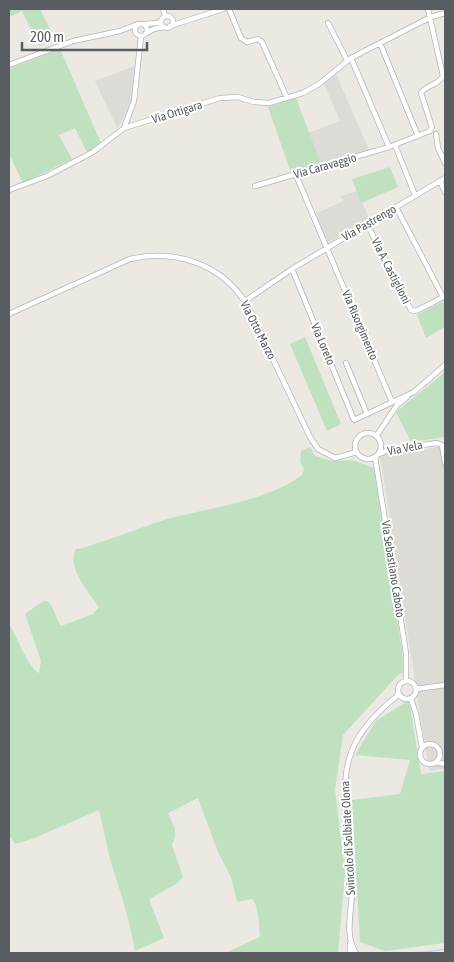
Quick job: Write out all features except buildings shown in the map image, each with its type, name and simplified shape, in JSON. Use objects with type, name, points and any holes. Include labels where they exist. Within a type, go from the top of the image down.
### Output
[{"type":"street","points":[[163,9],[161,25],[164,27]]},
{"type":"street","points":[[141,36],[154,29],[170,26],[223,9]]},
{"type":"street","points":[[229,9],[241,38],[247,42],[258,39],[262,42],[287,98]]},
{"type":"street","points":[[380,43],[418,136],[430,131],[432,126],[422,91],[440,80],[443,76],[428,9]]},
{"type":"street","name":"Via Ortigara","points":[[9,190],[47,176],[92,152],[124,128],[220,98],[238,97],[261,104],[277,102],[303,93],[319,84],[349,59],[431,16],[445,13]]},
{"type":"street","points":[[9,65],[73,41],[120,31],[138,24],[155,24],[163,18],[171,18],[182,22]]},
{"type":"street","points":[[170,26],[171,18]]},
{"type":"street","points":[[328,23],[349,59],[389,147]]},
{"type":"street","points":[[136,33],[135,27],[138,24]]},
{"type":"street","points":[[144,24],[147,29],[146,33]]},
{"type":"street","points":[[120,31],[136,33],[141,36]]},
{"type":"street","points":[[124,128],[134,101],[141,36]]},
{"type":"street","points":[[436,134],[438,148],[445,164]]},
{"type":"street","name":"Via Caravaggio","points":[[255,186],[389,147],[418,136]]},
{"type":"street","points":[[395,145],[415,195]]},
{"type":"street","name":"Via Risorgimento","points":[[296,174],[392,402]]},
{"type":"street","name":"Via Pastrengo","points":[[245,302],[292,269],[445,178]]},
{"type":"street","points":[[440,180],[445,192]]},
{"type":"street","points":[[396,207],[444,296]]},
{"type":"street","name":"Via A. Castiglioni","points":[[367,224],[411,310],[414,312],[444,296]]},
{"type":"street","name":"Via Otto Marzo","points":[[9,314],[123,262],[154,255],[186,259],[209,268],[228,282],[245,302],[312,442],[324,453],[336,458],[357,452]]},
{"type":"street","name":"Via Loreto","points":[[292,269],[354,420],[367,414]]},
{"type":"street","points":[[346,362],[367,414],[414,392]]},
{"type":"street","points":[[377,435],[397,405],[445,365]]},
{"type":"street","points":[[368,432],[377,435],[382,446],[377,456],[367,459],[363,458],[357,452],[355,444],[360,436],[368,432]]},
{"type":"street","name":"Via Vela","points":[[377,456],[391,449],[437,443],[442,445],[445,463]]},
{"type":"street","name":"Via Sebastiano Caboto","points":[[377,456],[406,653],[406,681],[398,686],[398,695]]},
{"type":"street","points":[[398,695],[403,699],[411,699],[415,695],[416,689],[411,682],[406,681]]},
{"type":"street","points":[[416,689],[445,685]]},
{"type":"street","name":"Svincolo di Solbiate Olona","points":[[350,953],[352,890],[344,794],[346,768],[354,745],[361,734],[379,712],[398,695]]},
{"type":"street","points":[[411,699],[416,714],[422,747],[420,756],[424,762],[430,764],[436,762],[445,764]]},
{"type":"street","points":[[422,747],[432,744],[437,747],[440,756],[436,762]]},
{"type":"street","name":"Svincolo di Solbiate Olona","points":[[350,940],[356,953]]},
{"type":"shaded area","points":[[135,66],[131,100],[122,122],[117,128],[95,81]]},
{"type":"shaded area","points":[[336,74],[369,150],[321,164],[308,133],[340,121],[324,84]]},
{"type":"shaded area","points":[[357,191],[369,218],[328,243],[315,214],[343,201],[341,196]]},
{"type":"shaded area","points":[[445,446],[445,769],[429,771],[380,455]]},
{"type":"green space","points":[[9,9],[40,9],[55,39],[39,46],[22,11],[9,17]]},
{"type":"green space","points":[[60,49],[101,143],[87,152],[75,128],[59,135],[72,159],[23,183],[9,154],[9,69]]},
{"type":"green space","points":[[296,98],[321,164],[291,173],[268,107]]},
{"type":"green space","points":[[390,167],[398,187],[361,203],[352,179]]},
{"type":"green space","points":[[445,300],[445,329],[444,327],[426,338],[417,315]]},
{"type":"green space","points":[[305,337],[341,424],[327,431],[290,344]]},
{"type":"green space","points":[[445,372],[445,437],[411,442],[396,412]]},
{"type":"green space","points":[[310,447],[315,456],[332,461],[352,460],[374,468],[405,671],[398,675],[343,735],[335,789],[345,873],[338,953],[225,953],[260,937],[257,911],[252,899],[237,902],[231,877],[218,852],[198,798],[168,813],[175,829],[172,845],[183,877],[176,884],[149,899],[164,938],[135,951],[99,810],[32,839],[15,844],[9,835],[9,624],[27,659],[39,673],[41,661],[25,614],[43,601],[47,601],[52,606],[61,626],[93,614],[99,607],[76,572],[74,556],[76,549],[87,547],[171,518],[239,502],[273,491],[302,475],[304,469],[300,462],[301,451]]},
{"type":"green space","points":[[409,700],[421,774],[445,771],[445,943],[385,951],[360,942],[352,800],[400,794],[410,760],[355,755],[376,721]]},
{"type":"waterway","points":[[396,953],[445,949]]}]
